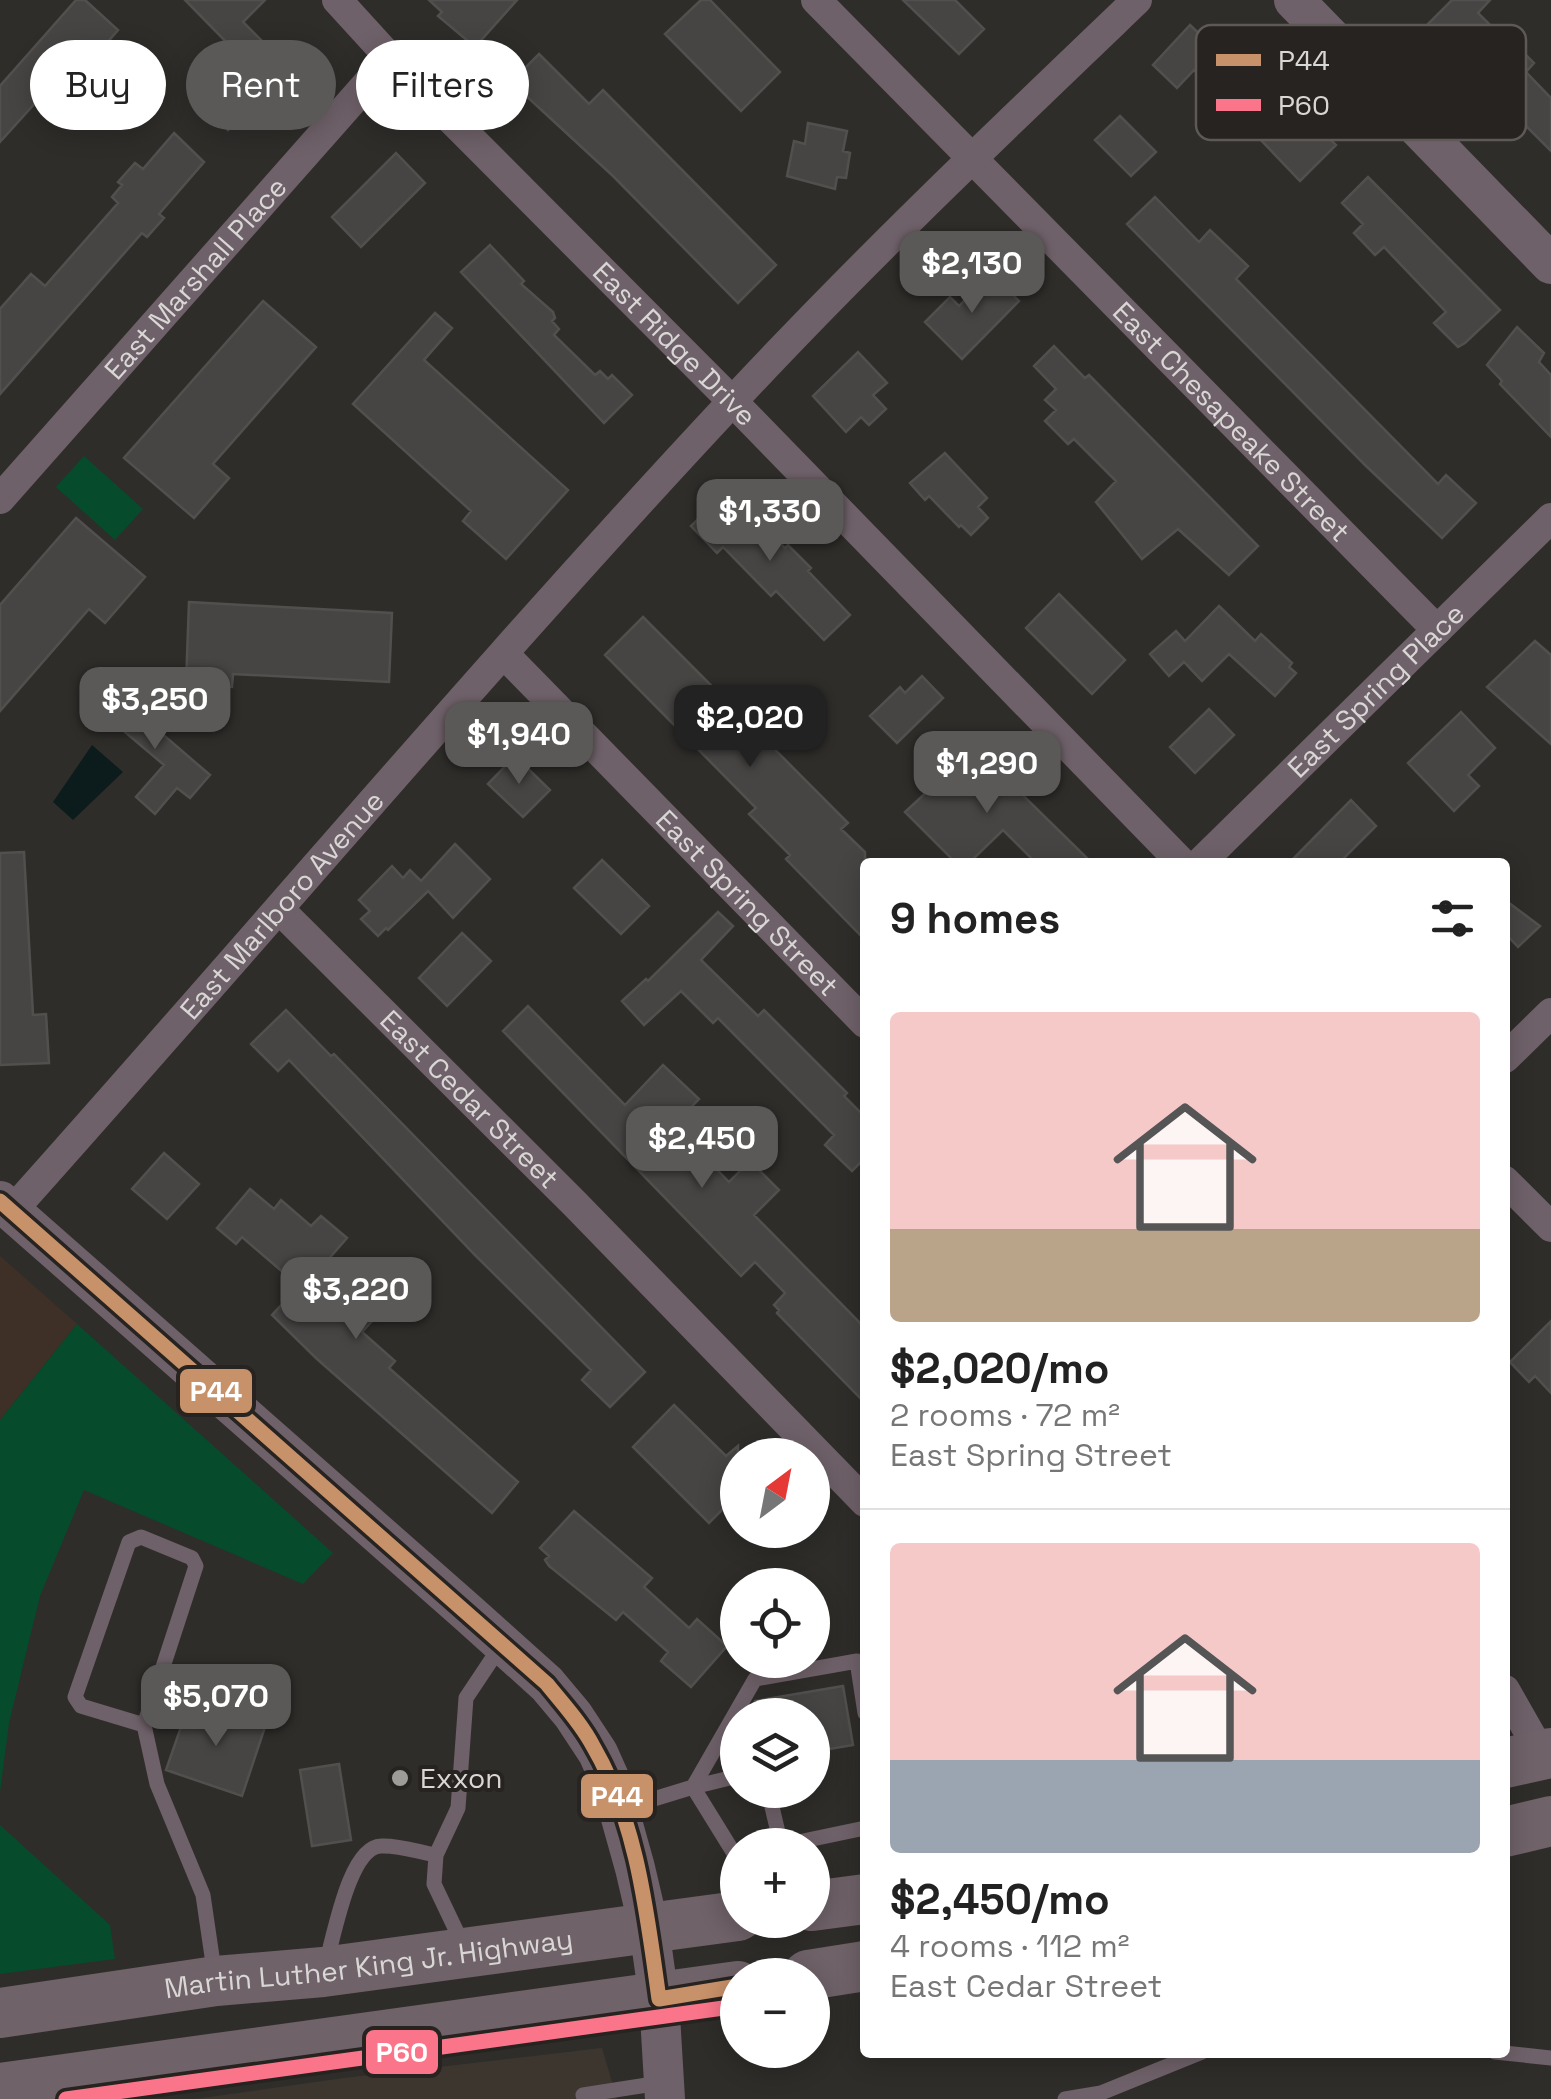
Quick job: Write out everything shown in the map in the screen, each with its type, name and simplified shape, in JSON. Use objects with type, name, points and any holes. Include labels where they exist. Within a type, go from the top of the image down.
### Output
[{"type":"main road","points":[[1510,1831],[1551,1821]]},
{"type":"main road","points":[[830,1904],[860,1900]]},
{"type":"main road","name":"Martin Luther King Jr. Highway","points":[[0,2013],[216,1981],[323,1972],[720,1918]]},
{"type":"main road","points":[[830,1972],[860,1967]]},
{"type":"main road","points":[[0,2088],[720,1989]]},
{"type":"street","name":"East Ridge Drive","points":[[337,0],[374,40]]},
{"type":"street","name":"East Chesapeake Street","points":[[816,0],[1437,630]]},
{"type":"street","name":"East Marlboro Avenue","points":[[6,1206],[280,910],[732,402],[973,156],[1137,0]]},
{"type":"street","points":[[1294,0],[1318,25]]},
{"type":"street","name":"East Marshall Place","points":[[0,499],[356,96]]},
{"type":"street","name":"East Ridge Drive","points":[[462,130],[1177,858]]},
{"type":"street","points":[[1430,140],[1551,264]]},
{"type":"street","name":"East Spring Place","points":[[1206,858],[1551,518]]},
{"type":"street","name":"East Spring Street","points":[[504,654],[860,1018]]},
{"type":"street","name":"East Cedar Street","points":[[280,910],[575,1204],[860,1497]]},
{"type":"street","points":[[1510,1053],[1551,1013]]},
{"type":"street","points":[[1510,1186],[1551,1227]]},
{"type":"street","points":[[6,1206],[547,1684],[573,1714],[598,1754],[620,1809],[649,1928],[659,1999],[664,2091]]},
{"type":"street","points":[[1510,1701],[1536,1760]]},
{"type":"lane","points":[[144,1725],[81,1706],[75,1697],[128,1542],[140,1537],[192,1558],[196,1566],[144,1725],[158,1784],[204,1894],[216,1981]]},
{"type":"lane","points":[[467,1953],[434,1884],[436,1855],[458,1808],[466,1698],[502,1644]]},
{"type":"lane","points":[[693,1787],[754,1679],[857,1661],[860,1680]]},
{"type":"lane","points":[[620,1809],[720,1780]]},
{"type":"lane","points":[[693,1787],[720,1831]]},
{"type":"lane","points":[[830,1835],[860,1829]]},
{"type":"lane","points":[[323,1972],[351,1876],[364,1852],[378,1846],[436,1855]]},
{"type":"lane","points":[[1510,2054],[1551,2058]]},
{"type":"lane","points":[[1065,2099],[1101,2093],[1187,2058]]},
{"type":"lane","points":[[583,2095],[664,2091]]},
{"type":"shaded area","points":[[92,745],[123,772],[73,820],[53,802]]},
{"type":"shaded area","points":[[0,1256],[77,1324],[0,1420]]},
{"type":"shaded area","points":[[602,2048],[617,2099],[195,2099],[344,2078]]},
{"type":"green space","points":[[84,456],[143,509],[115,540],[56,487]]},
{"type":"green space","points":[[77,1324],[333,1553],[303,1584],[84,1490],[40,1596],[9,1723],[0,1792],[0,1420]]},
{"type":"green space","points":[[0,1825],[110,1925],[115,1959],[0,1974]]},
{"type":"building","points":[[76,0],[85,0],[118,30],[109,40],[41,40]]},
{"type":"building","points":[[185,0],[265,0],[243,22],[261,40],[224,40]]},
{"type":"building","points":[[429,0],[517,0],[481,40],[467,40],[438,16],[442,12]]},
{"type":"building","points":[[701,0],[710,0],[780,72],[741,111],[665,34]]},
{"type":"building","points":[[903,0],[955,0],[984,29],[959,54]]},
{"type":"building","points":[[1452,0],[1490,0],[1478,13],[1490,25],[1427,25]]},
{"type":"building","points":[[1190,25],[1196,31],[1196,72],[1177,88],[1153,65]]},
{"type":"building","points":[[30,52],[30,109],[0,142],[0,86]]},
{"type":"building","points":[[539,54],[589,104],[603,90],[776,265],[738,303],[613,176],[529,99],[529,64]]},
{"type":"building","points":[[1526,55],[1534,63],[1526,72]]},
{"type":"building","points":[[1526,72],[1551,98],[1551,151],[1526,126]]},
{"type":"building","points":[[1120,116],[1156,152],[1131,176],[1095,140]]},
{"type":"building","points":[[808,123],[847,131],[843,151],[850,153],[846,178],[837,177],[835,189],[787,176],[794,141],[805,144]]},
{"type":"building","points":[[174,133],[204,162],[159,214],[164,218],[147,237],[142,233],[0,394],[0,309],[31,274],[45,286],[118,203],[112,197],[122,185],[118,182],[135,163],[143,169]]},
{"type":"building","points":[[1261,140],[1331,140],[1336,145],[1300,181]]},
{"type":"building","points":[[396,153],[425,183],[361,247],[332,217]]},
{"type":"building","points":[[1368,177],[1500,310],[1458,347],[1434,323],[1446,312],[1384,247],[1375,255],[1354,233],[1363,224],[1342,203]]},
{"type":"building","points":[[1155,197],[1199,242],[1210,230],[1248,266],[1236,279],[1438,484],[1446,475],[1476,503],[1442,538],[1127,224]]},
{"type":"building","points":[[490,245],[524,281],[521,284],[553,312],[552,321],[559,329],[554,335],[595,375],[600,371],[608,379],[612,375],[632,395],[604,423],[461,272]]},
{"type":"building","points":[[991,273],[1019,301],[962,359],[925,322],[950,297],[959,306]]},
{"type":"building","points":[[263,301],[316,347],[213,464],[229,478],[194,518],[124,458]]},
{"type":"building","points":[[435,313],[452,328],[424,360],[568,490],[506,559],[463,521],[471,511],[353,404]]},
{"type":"building","points":[[1517,327],[1544,353],[1539,362],[1551,375],[1551,437],[1487,365]]},
{"type":"building","points":[[1054,346],[1085,378],[1089,375],[1258,546],[1229,575],[1178,529],[1142,559],[1096,502],[1116,481],[1074,439],[1068,444],[1045,421],[1056,410],[1045,400],[1056,389],[1034,366]]},
{"type":"building","points":[[858,352],[887,383],[873,395],[886,409],[869,425],[861,417],[846,432],[813,396]]},
{"type":"building","points":[[945,453],[987,498],[978,507],[988,518],[971,535],[929,496],[925,500],[910,483]]},
{"type":"building","points":[[726,492],[766,533],[785,548],[788,545],[850,615],[824,640],[776,591],[771,596],[723,547],[717,553],[691,526]]},
{"type":"building","points":[[76,518],[145,577],[105,623],[89,609],[0,711],[0,605]]},
{"type":"building","points":[[1059,594],[1125,660],[1092,694],[1026,628]]},
{"type":"building","points":[[189,602],[392,613],[389,682],[233,674],[232,687],[186,684]]},
{"type":"building","points":[[1219,606],[1255,641],[1261,634],[1292,663],[1289,667],[1296,673],[1275,696],[1229,654],[1202,681],[1184,662],[1169,676],[1150,654],[1176,631],[1185,641]]},
{"type":"building","points":[[643,617],[848,823],[841,829],[865,852],[865,858],[860,858],[860,935],[786,859],[790,855],[749,814],[756,808],[605,655]]},
{"type":"building","points":[[1535,641],[1551,655],[1551,744],[1487,687]]},
{"type":"building","points":[[922,676],[943,698],[897,743],[870,716],[900,687],[905,693]]},
{"type":"building","points":[[118,688],[158,721],[153,726],[210,775],[190,798],[177,788],[155,814],[136,797],[164,765],[99,710]]},
{"type":"building","points":[[1209,709],[1234,735],[1195,773],[1170,747]]},
{"type":"building","points":[[1461,712],[1495,748],[1468,775],[1479,786],[1454,811],[1408,763]]},
{"type":"building","points":[[972,750],[982,760],[985,758],[1087,858],[1031,858],[1003,830],[974,858],[951,858],[905,812]]},
{"type":"building","points":[[515,756],[550,790],[523,817],[488,784]]},
{"type":"building","points":[[1351,800],[1376,826],[1344,858],[1294,858]]},
{"type":"building","points":[[455,844],[490,879],[453,918],[428,891],[378,936],[361,919],[370,911],[359,900],[392,866],[403,878],[410,870],[421,881]]},
{"type":"building","points":[[24,852],[33,1015],[46,1014],[49,1063],[0,1065],[0,853]]},
{"type":"building","points":[[602,860],[649,906],[621,934],[574,888]]},
{"type":"building","points":[[1510,904],[1540,926],[1518,947],[1510,938]]},
{"type":"building","points":[[718,912],[733,926],[701,960],[758,1016],[764,1010],[847,1093],[844,1096],[860,1112],[860,1163],[852,1171],[825,1145],[834,1135],[718,1018],[713,1023],[681,991],[644,1025],[622,1001],[648,981]]},
{"type":"building","points":[[462,933],[491,961],[447,1006],[419,978]]},
{"type":"building","points":[[528,1006],[625,1105],[663,1065],[699,1099],[674,1125],[729,1182],[750,1161],[779,1190],[754,1215],[860,1323],[860,1398],[777,1313],[774,1305],[785,1293],[755,1262],[741,1276],[503,1031]]},
{"type":"building","points":[[286,1010],[331,1056],[334,1054],[645,1372],[610,1407],[582,1380],[591,1370],[289,1060],[278,1071],[251,1044]]},
{"type":"building","points":[[164,1153],[199,1184],[167,1219],[132,1189]]},
{"type":"building","points":[[250,1189],[274,1209],[281,1200],[311,1226],[321,1216],[347,1238],[320,1269],[373,1320],[362,1332],[395,1361],[389,1368],[518,1482],[492,1513],[272,1315],[299,1286],[242,1237],[236,1244],[217,1228]]},
{"type":"building","points":[[1551,1321],[1551,1393],[1535,1376],[1529,1382],[1510,1362]]},
{"type":"building","points":[[674,1405],[720,1450],[720,1512],[709,1523],[633,1447]]},
{"type":"building","points":[[574,1511],[652,1578],[644,1587],[689,1628],[697,1619],[720,1640],[720,1654],[691,1687],[661,1661],[668,1652],[623,1612],[616,1620],[549,1566],[545,1560],[549,1556],[540,1548]]},
{"type":"building","points":[[843,1686],[853,1745],[830,1749],[830,1698],[773,1698]]},
{"type":"building","points":[[190,1701],[265,1727],[242,1796],[166,1770]]},
{"type":"building","points":[[339,1764],[351,1840],[312,1846],[300,1770]]},
{"type":"transit line","name":"P44","points":[[0,1201],[547,1684],[588,1738],[620,1805],[638,1869],[659,1999],[720,1989]]},
{"type":"transit line","name":"P60","points":[[66,2099],[720,2008]]},
{"type":"place","name":"Exxon","points":[[400,1778]]}]
